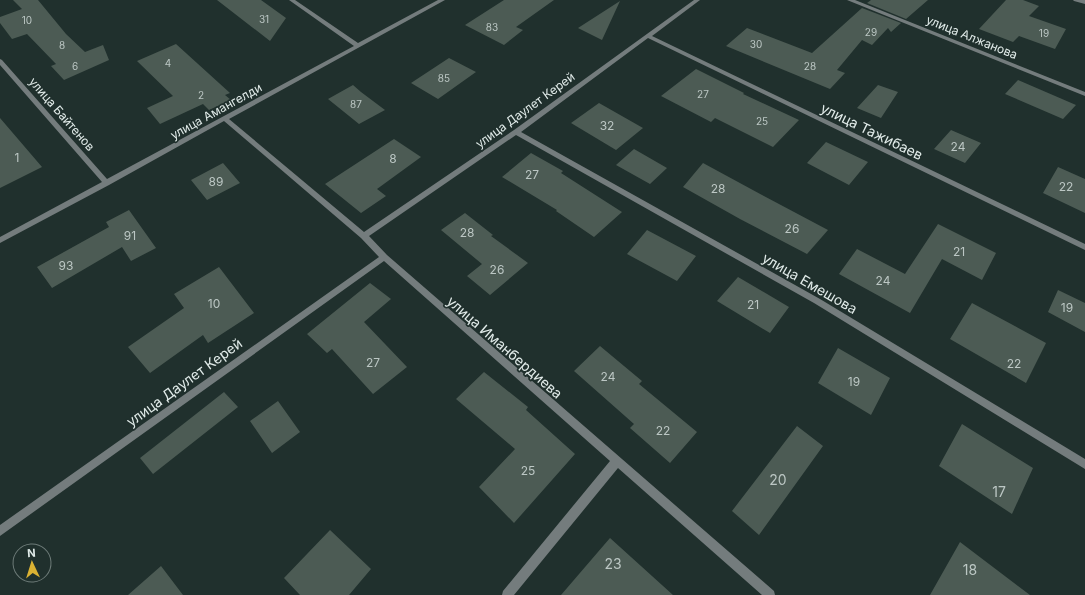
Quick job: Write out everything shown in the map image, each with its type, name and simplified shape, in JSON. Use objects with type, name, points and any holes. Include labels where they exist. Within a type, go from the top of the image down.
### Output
[{"type":"street","points":[[292,0],[358,46]]},
{"type":"street","name":"улица Амангелди","points":[[0,240],[442,0]]},
{"type":"street","name":"улица Даулет Керей","points":[[364,236],[516,132],[697,0]]},
{"type":"street","name":"улица Алжанова","points":[[850,0],[1085,94]]},
{"type":"street","points":[[1076,0],[1085,2]]},
{"type":"street","name":"улица Тажибаев","points":[[648,36],[1085,247]]},
{"type":"street","name":"улица Байтенов","points":[[0,61],[107,183]]},
{"type":"street","name":"улица Иманбердиева","points":[[224,118],[364,236],[384,257],[616,462],[770,595]]},
{"type":"street","name":"улица Емешова","points":[[516,132],[817,301],[1085,464]]},
{"type":"street","name":"улица Даулет Керей","points":[[0,531],[384,257]]},
{"type":"street","points":[[507,595],[616,462]]},
{"type":"building","points":[[13,0],[38,0],[66,34],[85,52],[103,45],[109,60],[64,80],[51,66],[56,64],[27,34],[12,39],[0,23],[0,17],[22,9]]},
{"type":"building","points":[[217,0],[261,0],[286,18],[270,41]]},
{"type":"building","points":[[504,0],[554,0],[516,27],[523,30],[504,45],[465,25]]},
{"type":"building","points":[[871,0],[928,0],[906,19],[867,3]]},
{"type":"building","points":[[1006,0],[1023,0],[1039,6],[1029,16],[1066,29],[1055,49],[1019,36],[1013,42],[979,29]]},
{"type":"building","points":[[620,1],[602,40],[578,28]]},
{"type":"building","points":[[862,8],[901,23],[891,32],[888,28],[872,45],[862,40],[837,70],[845,73],[830,89],[726,46],[747,28],[812,53]]},
{"type":"building","points":[[176,44],[230,93],[225,95],[231,100],[209,110],[203,104],[160,124],[147,108],[173,96],[137,61]]},
{"type":"building","points":[[449,58],[476,72],[438,99],[411,83]]},
{"type":"building","points":[[696,69],[744,93],[743,94],[799,120],[773,147],[715,118],[711,122],[661,96]]},
{"type":"building","points":[[1018,80],[1076,105],[1063,119],[1005,94]]},
{"type":"building","points":[[353,85],[385,110],[359,124],[328,99]]},
{"type":"building","points":[[878,85],[898,92],[881,118],[857,108]]},
{"type":"building","points":[[599,103],[643,128],[616,150],[571,123]]},
{"type":"building","points":[[0,118],[42,167],[0,188]]},
{"type":"building","points":[[951,130],[981,143],[965,163],[934,149]]},
{"type":"building","points":[[394,139],[421,157],[377,189],[386,196],[361,213],[325,184]]},
{"type":"building","points":[[826,142],[868,162],[849,185],[807,163]]},
{"type":"building","points":[[634,149],[667,168],[650,184],[616,165]]},
{"type":"building","points":[[531,153],[563,171],[561,173],[622,212],[594,237],[556,211],[557,210],[502,177]]},
{"type":"building","points":[[223,163],[240,183],[207,200],[191,180]]},
{"type":"building","points":[[703,163],[828,230],[807,254],[740,219],[683,187]]},
{"type":"building","points":[[1058,167],[1085,179],[1085,213],[1043,193]]},
{"type":"building","points":[[129,210],[156,248],[131,261],[122,247],[52,288],[37,267],[109,227],[106,222]]},
{"type":"building","points":[[465,213],[493,235],[491,236],[528,263],[490,295],[467,276],[482,264],[441,230]]},
{"type":"building","points":[[938,224],[996,253],[982,280],[942,259],[910,313],[839,274],[857,249],[905,274]]},
{"type":"building","points":[[647,230],[696,256],[677,281],[627,254]]},
{"type":"building","points":[[219,267],[254,313],[208,343],[203,335],[150,373],[128,347],[184,308],[174,294]]},
{"type":"building","points":[[738,277],[789,307],[770,333],[717,301]]},
{"type":"building","points":[[370,283],[391,299],[364,322],[407,367],[373,394],[332,349],[327,353],[307,334]]},
{"type":"building","points":[[1058,290],[1085,303],[1085,332],[1048,312]]},
{"type":"building","points":[[972,303],[1046,343],[1026,383],[950,339]]},
{"type":"building","points":[[600,346],[642,381],[639,384],[697,432],[670,463],[630,428],[634,424],[574,371]]},
{"type":"building","points":[[838,348],[890,378],[871,415],[818,383]]},
{"type":"building","points":[[484,372],[528,407],[526,410],[575,454],[514,523],[479,487],[515,449],[456,399]]},
{"type":"building","points":[[224,392],[238,407],[153,474],[140,458]]},
{"type":"building","points":[[278,401],[300,432],[272,453],[250,421]]},
{"type":"building","points":[[962,424],[1033,468],[1012,514],[939,466]]},
{"type":"building","points":[[797,426],[823,446],[759,535],[732,511]]},
{"type":"building","points":[[330,530],[371,569],[349,595],[300,595],[284,578]]},
{"type":"building","points":[[610,538],[673,595],[561,595]]},
{"type":"building","points":[[960,542],[1030,595],[930,595]]},
{"type":"building","points":[[161,566],[183,595],[128,595]]}]
